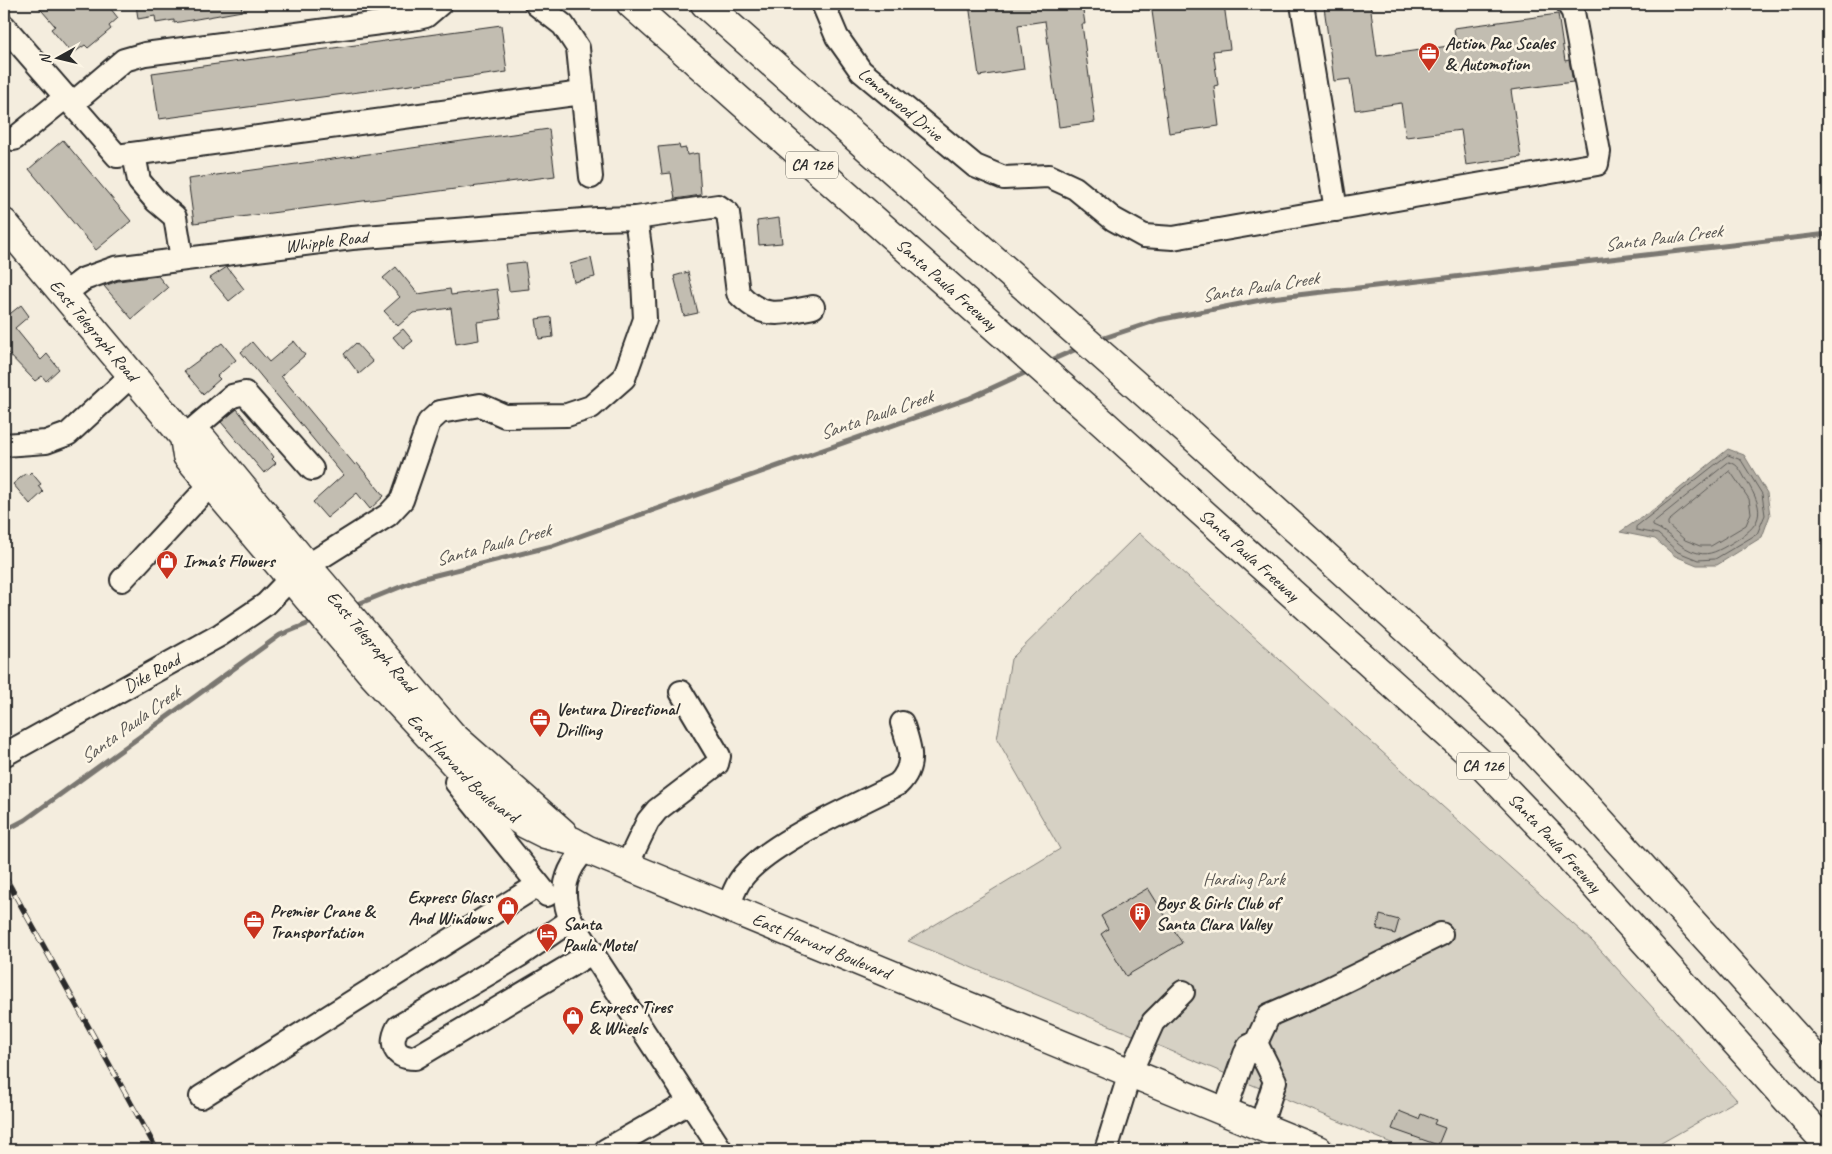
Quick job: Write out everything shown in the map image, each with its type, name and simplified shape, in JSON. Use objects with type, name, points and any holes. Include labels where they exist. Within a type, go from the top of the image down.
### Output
[{"type":"main road","name":"Santa Paula Freeway","points":[[631,4],[1103,423],[1478,761],[1551,837],[1828,1145]]},
{"type":"main road","name":"CA 126","points":[[705,4],[1146,394],[1431,651],[1515,730],[1828,1072]]},
{"type":"main road","name":"East Telegraph Road","points":[[4,223],[184,436],[187,456],[211,484],[304,578]]},
{"type":"main road","name":"East Telegraph Road","points":[[184,436],[203,440],[304,578],[380,668]]},
{"type":"main road","name":"East Harvard Boulevard","points":[[380,668],[461,772],[506,812],[545,834],[579,845],[1260,1128],[1318,1150]]},
{"type":"street","points":[[14,139],[124,60],[145,54],[418,18],[426,16],[440,4]]},
{"type":"street","points":[[536,4],[563,25],[578,48],[591,177]]},
{"type":"street","name":"Lemonwood Drive","points":[[823,4],[837,37],[862,71],[975,166],[1004,178],[1049,176],[1075,188],[1113,219],[1144,236],[1173,238],[1336,210]]},
{"type":"street","points":[[1302,4],[1336,210],[1597,164],[1599,152],[1573,12],[1568,4]]},
{"type":"street","points":[[4,26],[118,156],[582,93]]},
{"type":"street","points":[[134,154],[139,181],[156,202],[176,217],[175,260]]},
{"type":"street","name":"Whipple Road","points":[[64,294],[84,279],[99,272],[115,268],[352,238],[597,219],[636,218],[718,206],[728,214],[738,293],[756,309],[776,315],[813,307]]},
{"type":"street","name":"Dike Road","points":[[4,755],[220,635],[304,578],[388,515],[402,500],[429,422],[440,412],[480,405],[505,416],[567,415],[591,407],[624,378],[644,319],[642,262],[636,218]]},
{"type":"street","points":[[4,444],[46,442],[68,434],[132,375]]},
{"type":"street","points":[[184,436],[232,396],[245,393],[312,469]]},
{"type":"street","points":[[122,580],[211,484]]},
{"type":"street","name":"East Telegraph Road","points":[[380,668],[454,780],[503,838],[538,885],[571,920]]},
{"type":"street","points":[[627,865],[648,822],[657,810],[717,764],[719,756],[681,692]]},
{"type":"street","points":[[728,906],[740,880],[755,862],[775,848],[898,784],[906,776],[911,760],[910,744],[902,723]]},
{"type":"street","points":[[579,845],[566,878],[564,900],[571,920],[721,1150]]},
{"type":"street","points":[[201,1097],[538,885]]},
{"type":"street","points":[[571,920],[520,954],[398,1027],[393,1037],[393,1047],[398,1055],[404,1058],[414,1058],[593,952]]},
{"type":"street","points":[[1224,1112],[1245,1054],[1249,1046],[1256,1043],[1269,1015],[1320,993],[1441,934]]},
{"type":"street","points":[[1106,1150],[1130,1073],[1153,1022],[1183,992]]},
{"type":"street","points":[[1256,1043],[1275,1081],[1260,1128]]},
{"type":"street","points":[[606,1150],[690,1102]]},
{"type":"green space","name":"Harding Park","points":[[1139,533],[1592,941],[1737,1100],[1649,1150],[1408,1150],[908,941],[1060,849],[997,739],[1011,659]]},
{"type":"water","points":[[1728,449],[1744,455],[1767,493],[1770,515],[1762,537],[1717,565],[1697,565],[1675,556],[1655,539],[1620,532],[1657,507]]},
{"type":"building","points":[[36,4],[107,4],[118,18],[109,26],[111,29],[88,48],[85,45],[72,54],[51,29],[55,26]]},
{"type":"building","points":[[136,4],[241,4],[242,11],[174,23],[174,20],[156,23],[155,16],[138,19]]},
{"type":"building","points":[[969,4],[1082,4],[1085,24],[1082,24],[1095,122],[1059,127],[1045,21],[1018,25],[1024,69],[979,76]]},
{"type":"building","points":[[1151,4],[1224,4],[1230,49],[1213,51],[1218,85],[1214,86],[1219,126],[1169,133]]},
{"type":"building","points":[[1334,4],[1370,4],[1377,56],[1456,45],[1454,28],[1558,14],[1565,61],[1569,60],[1573,82],[1511,90],[1521,157],[1466,165],[1461,130],[1406,137],[1401,103],[1355,110],[1350,79],[1334,81],[1324,7],[1335,6]]},
{"type":"building","points":[[501,25],[507,72],[159,119],[152,73]]},
{"type":"building","points":[[549,129],[555,176],[194,223],[188,179]]},
{"type":"building","points":[[63,140],[131,221],[96,250],[29,169]]},
{"type":"building","points":[[679,145],[680,149],[686,148],[687,155],[698,153],[701,195],[675,199],[671,173],[662,174],[658,147]]},
{"type":"building","points":[[779,218],[782,243],[759,245],[757,221]]},
{"type":"building","points":[[591,258],[595,277],[574,282],[570,264]]},
{"type":"building","points":[[525,262],[529,289],[509,291],[505,264]]},
{"type":"building","points":[[227,267],[244,289],[229,301],[210,278]]},
{"type":"building","points":[[396,267],[418,294],[450,289],[451,295],[497,289],[501,319],[477,322],[479,340],[456,344],[451,308],[413,313],[398,326],[384,311],[400,297],[383,278]]},
{"type":"building","points":[[688,272],[698,313],[684,316],[674,276]]},
{"type":"building","points":[[158,276],[168,288],[132,319],[104,286],[118,281]]},
{"type":"building","points":[[21,305],[29,316],[15,328],[41,360],[47,354],[59,369],[46,381],[42,376],[35,381],[4,349],[4,314],[6,317]]},
{"type":"building","points":[[551,317],[553,337],[539,339],[536,319]]},
{"type":"building","points":[[403,329],[413,341],[403,349],[393,337]]},
{"type":"building","points":[[294,341],[305,355],[281,376],[355,465],[357,463],[384,496],[370,509],[357,493],[327,518],[313,502],[343,475],[241,352],[252,342],[269,362]]},
{"type":"building","points":[[222,343],[236,360],[217,376],[220,379],[203,394],[184,371]]},
{"type":"building","points":[[356,343],[373,362],[359,374],[344,354]]},
{"type":"building","points":[[237,409],[274,457],[272,459],[276,463],[264,473],[221,422]]},
{"type":"building","points":[[31,472],[41,484],[38,486],[43,492],[30,504],[13,484],[26,473],[28,475]]},
{"type":"building","name":"Boys & Girls Club of Santa Clara Valley","points":[[1148,888],[1182,943],[1126,976],[1101,934],[1108,929],[1101,916]]},
{"type":"building","points":[[1380,915],[1399,920],[1395,934],[1377,929]]},
{"type":"building","points":[[1399,1111],[1419,1119],[1421,1114],[1436,1120],[1434,1124],[1445,1128],[1438,1145],[1392,1129]]},
{"type":"waterway","name":"Santa Paula Creek","points":[[1098,340],[1158,320],[1271,298],[1828,234]]},
{"type":"waterway","name":"Santa Paula Creek","points":[[1047,362],[1081,347]]},
{"type":"waterway","name":"Santa Paula Creek","points":[[353,606],[420,579],[552,546],[970,398],[1031,370]]},
{"type":"waterway","name":"Santa Paula Creek","points":[[4,831],[25,820],[280,635],[317,620]]},
{"type":"railway","points":[[4,875],[157,1150]]},
{"type":"place","name":"Action Pac Scales & Automotion","points":[[1429,72]]},
{"type":"place","name":"Irma's Flowers","points":[[167,580]]},
{"type":"place","name":"Ventura Directional Drilling","points":[[540,738]]},
{"type":"place","name":"Express Glass And Windows","points":[[508,926]]},
{"type":"place","name":"Boys & Girls Club of Santa Clara Valley","points":[[1140,932]]},
{"type":"place","name":"Premier Crane & Transportation","points":[[254,940]]},
{"type":"place","name":"Santa Paula Motel","points":[[547,953]]},
{"type":"place","name":"Express Tires & Wheels","points":[[573,1036]]}]
